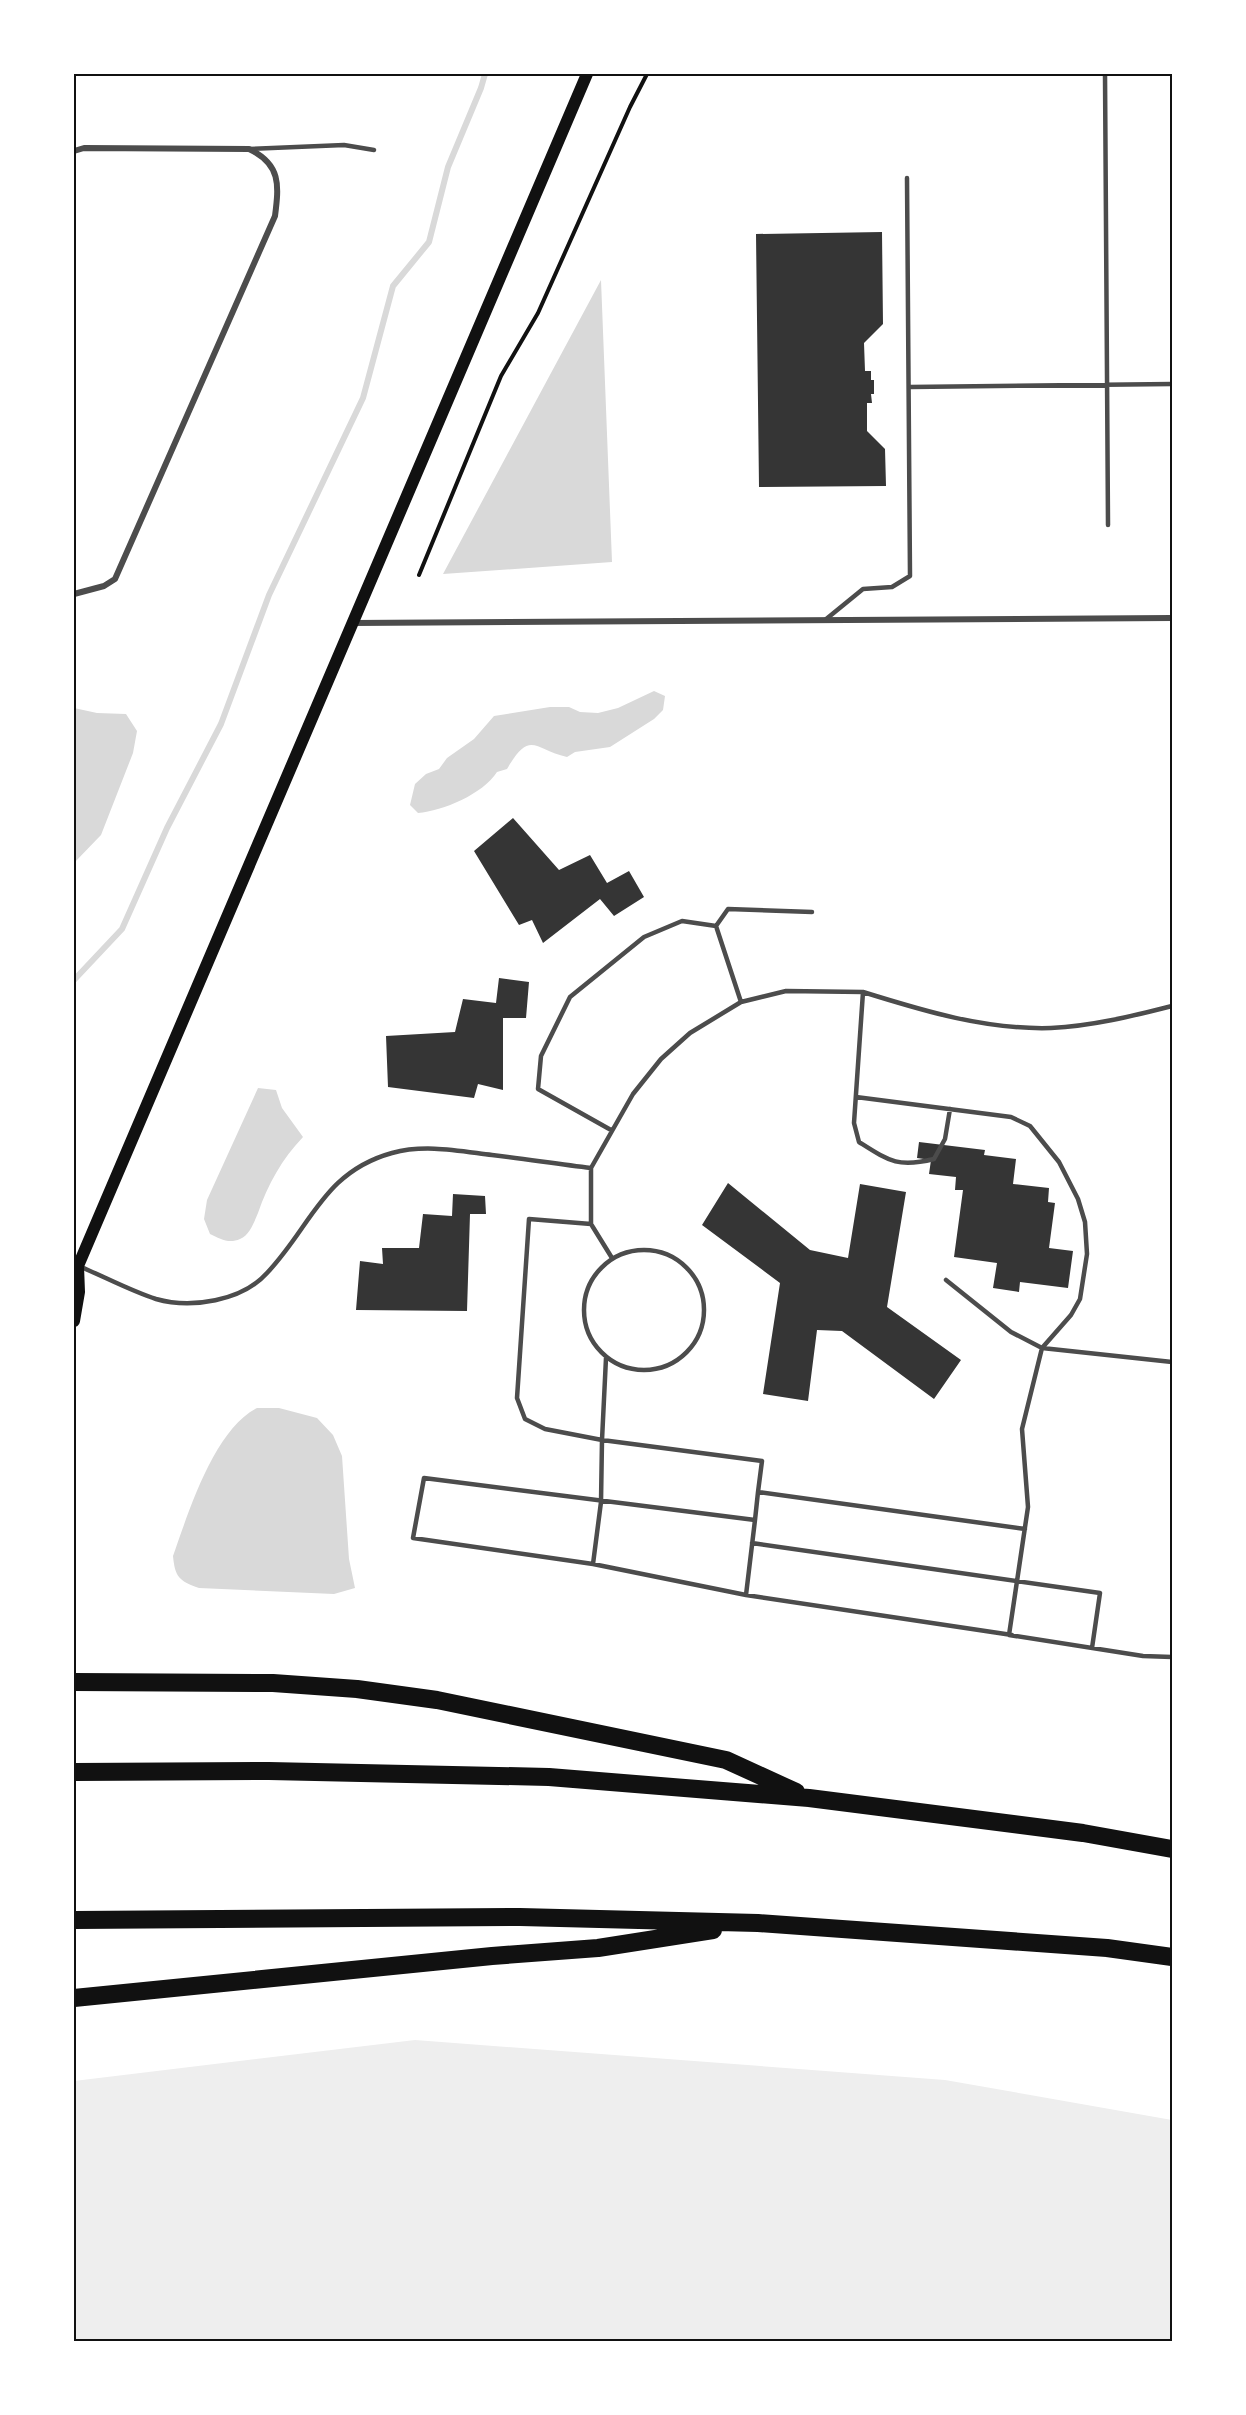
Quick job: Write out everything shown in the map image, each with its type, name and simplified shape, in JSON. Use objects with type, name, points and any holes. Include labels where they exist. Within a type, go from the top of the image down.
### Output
[{"type":"highway","points":[[74,1682],[273,1683],[357,1689],[436,1700],[726,1760],[809,1798]]},
{"type":"highway","points":[[74,1772],[269,1771],[549,1777],[809,1798],[1083,1833],[1173,1849]]},
{"type":"highway","points":[[74,1920],[519,1917],[758,1923],[1107,1948],[1173,1957]]},
{"type":"highway","points":[[74,1998],[492,1956],[598,1948],[758,1923]]},
{"type":"main road","points":[[74,1320],[79,1292],[76,1268],[587,74]]},
{"type":"street","points":[[74,151],[84,148],[249,149],[268,160],[274,170],[278,192],[275,216],[115,579],[104,586],[74,594]]},
{"type":"street","points":[[352,623],[1173,618]]},
{"type":"lane","points":[[1105,74],[1108,525]]},
{"type":"lane","points":[[249,149],[344,145],[374,150]]},
{"type":"lane","points":[[824,621],[862,589],[892,587],[910,576],[907,178]]},
{"type":"lane","points":[[910,387],[1173,384]]},
{"type":"lane","points":[[716,926],[728,909],[812,912]]},
{"type":"lane","points":[[611,1130],[538,1089],[542,1056],[570,997],[644,937],[682,921],[716,926]]},
{"type":"lane","points":[[716,926],[741,1002]]},
{"type":"lane","points":[[612,1258],[591,1224],[591,1168],[633,1094],[661,1059],[690,1033],[741,1002],[786,991],[863,992],[931,1013],[997,1026],[1052,1028],[1119,1019],[1173,1006]]},
{"type":"lane","points":[[863,992],[854,1123],[860,1142],[890,1161],[915,1164],[934,1159],[945,1139],[950,1109]]},
{"type":"lane","points":[[856,1097],[1011,1117],[1030,1126],[1059,1162],[1078,1198],[1085,1222],[1087,1254],[1080,1299],[1071,1316],[1042,1348],[1022,1429],[1028,1507],[1009,1635],[1012,1635]]},
{"type":"lane","points":[[76,1268],[156,1299],[199,1302],[222,1298],[245,1290],[266,1275],[332,1188],[357,1167],[392,1153],[420,1148],[450,1150],[591,1168]]},
{"type":"lane","points":[[591,1224],[529,1219],[518,1398],[525,1419],[545,1429],[602,1440],[762,1461],[746,1595]]},
{"type":"lane","points":[[652,1250],[671,1256],[687,1268],[699,1284],[705,1304],[703,1324],[695,1343],[681,1358],[664,1367],[644,1371],[624,1367],[606,1358],[593,1343],[585,1325],[583,1306],[587,1287],[597,1271],[612,1258],[631,1251],[652,1250]]},
{"type":"lane","points":[[946,1280],[1011,1332],[1042,1348],[1173,1362]]},
{"type":"lane","points":[[593,1564],[601,1502],[606,1358]]},
{"type":"lane","points":[[755,1520],[424,1478],[413,1538],[593,1564],[746,1595],[1143,1656],[1173,1657]]},
{"type":"lane","points":[[758,1492],[1024,1529]]},
{"type":"lane","points":[[752,1543],[1100,1593],[1092,1648]]},
{"type":"path","points":[[418,575],[501,376],[538,313],[647,74]]},
{"type":"shaded area","points":[[601,280],[612,562],[443,574]]},
{"type":"shaded area","points":[[654,691],[665,696],[663,710],[654,719],[610,747],[575,752],[567,757],[533,745],[527,746],[521,749],[507,769],[497,772],[491,780],[462,800],[439,809],[418,813],[410,805],[415,784],[426,774],[439,769],[447,758],[474,739],[494,716],[550,707],[569,707],[580,712],[598,713],[618,708]]},
{"type":"shaded area","points":[[74,708],[97,713],[126,714],[137,731],[133,753],[101,835],[74,863]]},
{"type":"shaded area","points":[[258,1088],[276,1090],[282,1108],[303,1137],[276,1172],[249,1231],[240,1239],[225,1240],[210,1234],[204,1219],[207,1200]]},
{"type":"shaded area","points":[[257,1408],[279,1408],[317,1418],[333,1435],[342,1456],[349,1559],[355,1588],[334,1594],[199,1588],[187,1583],[177,1574],[173,1556],[205,1473],[228,1434],[242,1419]]},
{"type":"shaded area","points":[[415,2040],[945,2080],[1172,2120],[1172,2341],[74,2341],[74,2081]]},
{"type":"building","points":[[882,232],[883,324],[864,343],[865,371],[871,371],[871,380],[874,380],[872,403],[867,403],[867,431],[885,449],[886,486],[759,487],[756,234]]},
{"type":"building","points":[[513,818],[559,870],[590,855],[607,883],[629,871],[644,897],[614,916],[600,899],[543,943],[532,920],[519,925],[474,851]]},
{"type":"building","points":[[499,978],[529,982],[526,1018],[503,1018],[503,1090],[478,1084],[474,1098],[388,1087],[386,1036],[455,1032],[463,999],[496,1003]]},
{"type":"building","points":[[919,1142],[985,1150],[984,1155],[1016,1159],[1013,1184],[1049,1188],[1048,1202],[1055,1203],[1049,1248],[1073,1251],[1068,1288],[1020,1282],[1019,1292],[993,1288],[997,1263],[954,1257],[963,1190],[955,1190],[956,1177],[929,1174],[931,1160],[917,1158]]},
{"type":"building","points":[[728,1183],[810,1250],[848,1258],[860,1184],[906,1192],[887,1307],[961,1360],[934,1399],[842,1331],[817,1330],[808,1401],[763,1394],[780,1283],[702,1225]]},
{"type":"building","points":[[453,1194],[485,1196],[486,1214],[470,1214],[467,1311],[356,1310],[360,1261],[383,1264],[382,1248],[419,1248],[423,1214],[452,1216]]},
{"type":"waterway","points":[[74,980],[122,929],[167,828],[221,724],[269,595],[363,398],[393,286],[429,242],[448,167],[485,74]]}]
